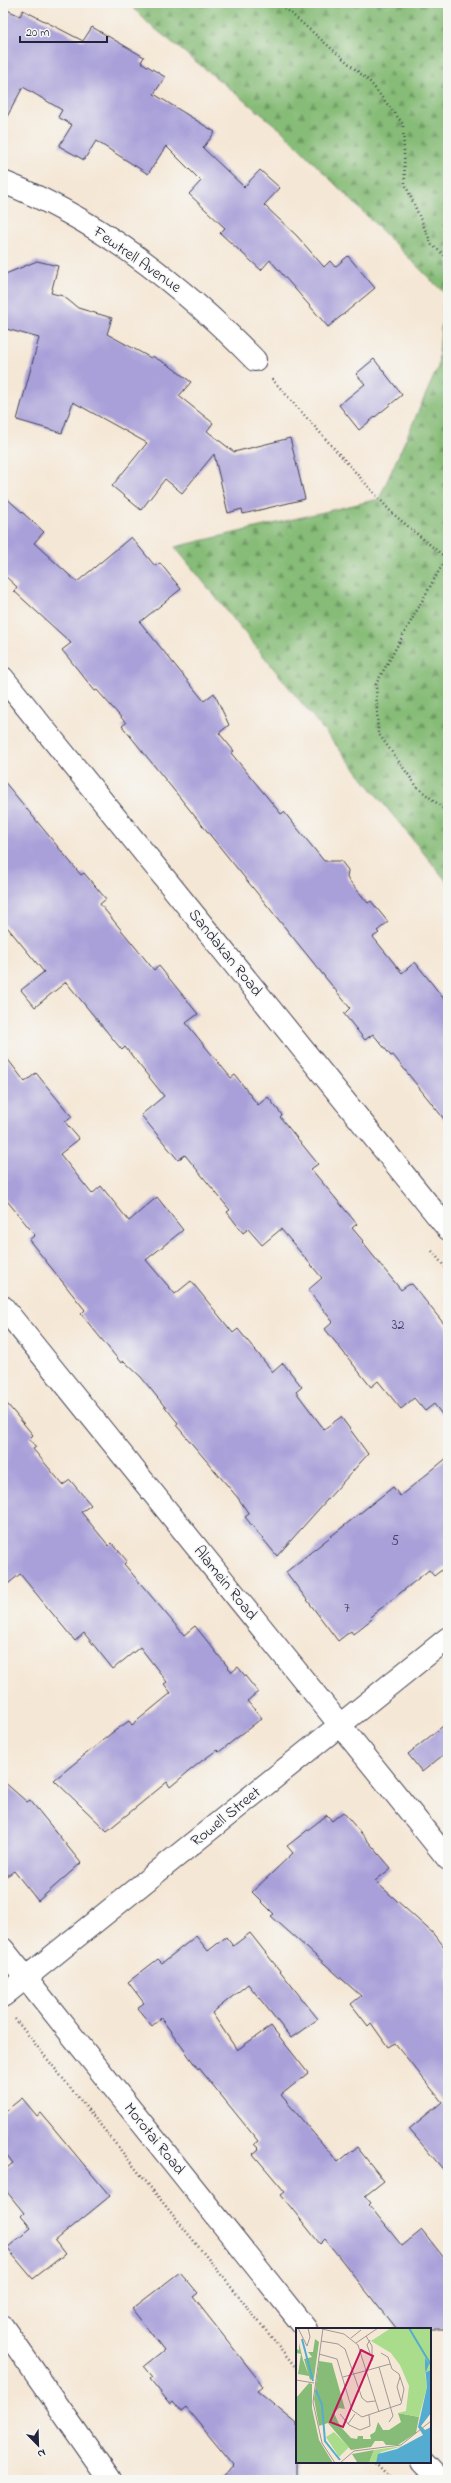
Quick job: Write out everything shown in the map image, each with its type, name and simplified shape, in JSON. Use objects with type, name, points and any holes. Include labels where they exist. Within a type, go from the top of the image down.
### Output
[{"type":"street","name":"Fewtrell Avenue","points":[[3,182],[67,213],[151,267],[216,320],[255,360]]},
{"type":"street","name":"Sandakan Road","points":[[3,678],[448,1229]]},
{"type":"street","name":"Alamein Road","points":[[3,1307],[448,1859]]},
{"type":"street","name":"Rowell Street","points":[[3,1996],[448,1638]]},
{"type":"street","name":"Morotai Road","points":[[3,1949],[305,2328]]},
{"type":"street","points":[[3,2327],[110,2480]]},
{"type":"street","points":[[423,2463],[439,2480]]},
{"type":"path","points":[[279,3],[370,82],[403,124],[405,184],[432,245],[448,258]]},
{"type":"path","points":[[255,360],[392,513],[446,558]]},
{"type":"path","points":[[448,554],[376,684],[378,733],[418,788],[448,812]]},
{"type":"path","points":[[13,2015],[296,2368]]},
{"type":"path","points":[[376,2463],[392,2480]]},
{"type":"green space","points":[[128,3],[448,3],[448,883],[175,547],[379,499],[438,367],[444,293],[280,129],[148,23]]},
{"type":"building","points":[[3,8],[20,16],[23,10],[83,41],[92,27],[144,57],[141,62],[165,77],[154,94],[215,132],[203,148],[244,187],[260,170],[280,188],[264,205],[297,236],[324,267],[330,261],[335,267],[348,256],[375,288],[328,327],[270,260],[261,270],[220,233],[225,228],[189,194],[201,181],[166,146],[148,174],[96,141],[84,160],[59,146],[72,125],[58,117],[62,110],[23,87],[3,124]]},
{"type":"building","points":[[37,261],[58,266],[51,293],[63,296],[78,308],[112,318],[107,334],[151,358],[152,356],[170,366],[191,382],[179,396],[213,423],[207,431],[234,452],[290,438],[305,499],[243,514],[242,509],[228,513],[214,454],[182,493],[165,479],[141,510],[112,486],[147,443],[73,402],[62,433],[17,420],[39,338],[3,328],[3,275]]},
{"type":"building","points":[[374,359],[402,395],[359,430],[339,405],[365,384],[356,374]]},
{"type":"building","points":[[3,495],[44,532],[34,543],[77,582],[131,537],[155,566],[160,563],[181,589],[140,622],[204,701],[214,693],[229,725],[219,733],[234,751],[231,753],[281,814],[284,812],[324,861],[341,861],[348,870],[347,878],[368,903],[371,901],[388,922],[377,931],[379,933],[373,937],[402,973],[415,962],[448,1004],[448,1124],[393,1055],[391,1056],[373,1034],[365,1040],[344,1014],[350,1008],[122,726],[126,723],[97,690],[95,691],[62,650],[71,643],[14,591],[17,587],[3,574]]},
{"type":"building","points":[[3,780],[81,875],[84,873],[106,899],[100,904],[154,970],[159,966],[198,1014],[186,1023],[231,1078],[235,1075],[258,1105],[268,1097],[282,1115],[280,1117],[318,1164],[311,1169],[357,1224],[352,1228],[363,1241],[362,1242],[401,1290],[412,1284],[448,1329],[448,1422],[434,1404],[425,1411],[414,1398],[401,1409],[378,1381],[371,1387],[325,1329],[333,1322],[308,1290],[322,1278],[281,1229],[262,1245],[248,1229],[243,1233],[227,1212],[230,1210],[185,1155],[178,1160],[141,1115],[164,1096],[125,1047],[122,1050],[66,982],[35,1007],[21,990],[44,972],[3,922]]},
{"type":"building","points":[[3,1053],[25,1082],[36,1073],[72,1117],[65,1122],[79,1139],[60,1154],[92,1194],[101,1186],[129,1221],[157,1197],[183,1230],[146,1260],[175,1294],[191,1281],[233,1333],[238,1329],[273,1372],[283,1363],[302,1387],[296,1392],[324,1429],[341,1417],[368,1454],[277,1556],[245,1517],[249,1514],[238,1498],[176,1425],[178,1423],[141,1377],[124,1361],[121,1363],[81,1314],[85,1310],[29,1240],[35,1235],[3,1196]]},
{"type":"building","points":[[3,1399],[33,1435],[29,1439],[36,1447],[33,1449],[63,1485],[70,1480],[91,1505],[81,1512],[109,1546],[112,1543],[127,1561],[124,1564],[184,1635],[195,1626],[232,1672],[238,1667],[258,1692],[247,1701],[262,1718],[219,1752],[217,1750],[199,1763],[170,1787],[167,1782],[107,1831],[54,1780],[113,1732],[129,1721],[132,1725],[171,1693],[164,1684],[167,1682],[140,1647],[113,1669],[84,1633],[75,1641],[20,1574],[3,1588]]},
{"type":"building","points":[[448,1457],[448,1565],[434,1576],[429,1570],[370,1617],[372,1619],[353,1634],[351,1631],[338,1641],[286,1572],[393,1487],[400,1496]]},
{"type":"building","points":[[448,1722],[448,1751],[422,1772],[408,1754]]},
{"type":"building","points":[[3,1781],[27,1802],[30,1800],[81,1863],[38,1901],[14,1871],[3,1879]]},
{"type":"building","points":[[343,1812],[391,1868],[375,1881],[436,1936],[448,1952],[448,2175],[409,2129],[442,2102],[395,2043],[388,2047],[371,2023],[368,2026],[351,2004],[361,1996],[271,1916],[274,1914],[252,1892],[293,1853],[287,1846],[327,1815],[332,1821]]},
{"type":"building","points":[[250,1933],[318,2019],[291,2038],[248,1984],[212,2013],[237,2050],[271,2026],[308,2073],[281,2095],[338,2162],[357,2147],[384,2181],[365,2196],[371,2203],[369,2205],[402,2246],[422,2230],[448,2263],[448,2329],[395,2328],[325,2239],[320,2244],[281,2195],[285,2192],[253,2154],[259,2149],[254,2144],[258,2141],[199,2068],[198,2069],[161,2018],[152,2026],[137,2008],[144,2003],[128,1982],[158,1959],[162,1963],[196,1936],[208,1951],[226,1937],[233,1946]]},
{"type":"building","points":[[22,2098],[37,2116],[41,2113],[110,2196],[55,2241],[65,2254],[33,2279],[7,2248],[31,2228],[21,2216],[24,2213],[3,2187],[3,2171],[13,2163],[3,2150],[3,2113]]},
{"type":"building","points":[[180,2272],[198,2293],[193,2297],[260,2382],[262,2387],[257,2391],[296,2423],[297,2480],[217,2480],[234,2466],[186,2408],[181,2412],[173,2402],[170,2404],[150,2379],[153,2377],[144,2366],[164,2350],[132,2309]]}]
